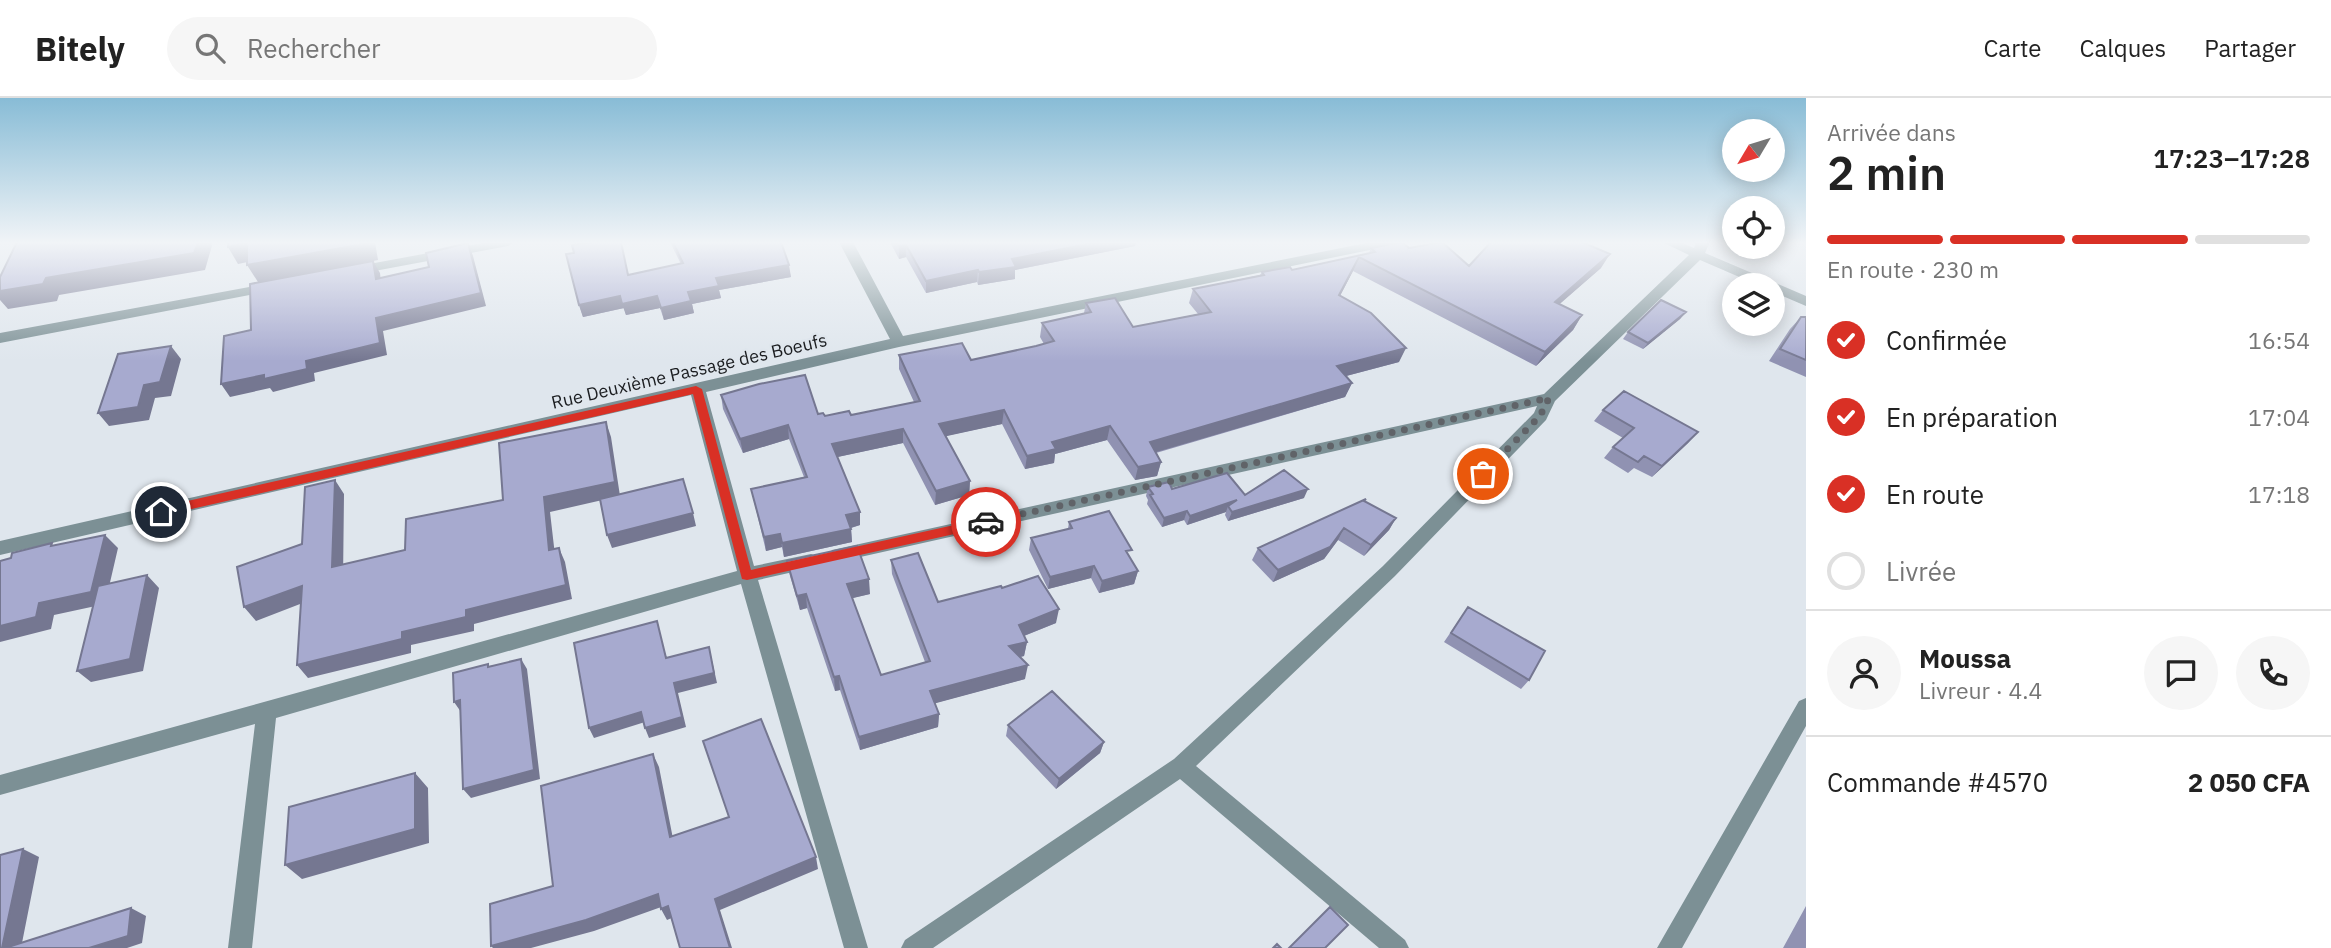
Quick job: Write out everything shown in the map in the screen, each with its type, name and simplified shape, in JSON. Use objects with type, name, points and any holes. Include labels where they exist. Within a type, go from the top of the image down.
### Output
[{"type":"street","points":[[867,282],[899,342]]},
{"type":"street","name":"Rue Deuxième Passage des Boeufs","points":[[0,548],[899,342],[1195,282]]},
{"type":"street","points":[[913,948],[1181,766],[1389,571],[1540,416],[1549,398],[1667,282]]},
{"type":"street","points":[[0,338],[288,284]]},
{"type":"street","points":[[1785,292],[1806,301]]},
{"type":"street","points":[[696,389],[747,575],[856,948]]},
{"type":"street","points":[[0,785],[747,575],[1549,398]]},
{"type":"street","points":[[1669,948],[1806,707]]},
{"type":"street","points":[[240,948],[267,712]]},
{"type":"street","points":[[1181,766],[1397,948]]},
{"type":"building","points":[[0,282],[44,282],[43,284],[0,291]]},
{"type":"building","points":[[262,282],[478,282],[481,293],[376,318],[380,343],[306,361],[307,369],[264,379],[264,375],[221,384],[224,336],[251,330],[250,284]]},
{"type":"building","points":[[573,282],[717,282],[719,286],[688,292],[691,301],[661,308],[657,296],[622,304],[620,296],[579,305]]},
{"type":"building","points":[[1230,282],[1346,282],[1339,295],[1371,313],[1406,348],[1337,366],[1352,383],[1150,442],[1161,462],[1138,467],[1110,426],[1052,442],[1056,449],[1027,456],[1004,410],[939,424],[970,481],[936,491],[903,429],[832,444],[860,512],[846,515],[851,529],[782,543],[780,534],[764,537],[751,489],[807,477],[788,425],[740,439],[721,395],[805,375],[818,414],[823,413],[825,416],[849,411],[851,415],[920,401],[899,355],[962,343],[971,360],[1036,346],[1054,341],[1042,323],[1091,312],[1086,303],[1115,298],[1133,327],[1211,312],[1193,289]]},
{"type":"building","points":[[1407,282],[1578,282],[1555,302],[1582,315],[1545,352]]},
{"type":"building","points":[[1661,300],[1686,312],[1648,343],[1628,332]]},
{"type":"building","points":[[1801,317],[1806,317],[1806,360],[1780,349]]},
{"type":"building","points":[[171,346],[160,382],[144,385],[138,407],[98,413],[118,354]]},
{"type":"building","points":[[1624,391],[1698,432],[1662,466],[1644,456],[1638,462],[1613,447],[1634,428],[1603,410]]},
{"type":"building","points":[[606,422],[615,482],[544,497],[549,550],[559,548],[566,585],[466,610],[466,617],[402,632],[402,639],[297,665],[302,586],[244,607],[237,567],[302,544],[305,487],[335,480],[332,567],[405,550],[406,519],[503,500],[499,443]]},
{"type":"building","points":[[1284,470],[1308,489],[1232,512],[1228,506],[1237,500],[1190,516],[1187,511],[1164,518],[1148,487],[1169,482],[1172,489],[1227,473],[1245,495]]},
{"type":"building","points":[[683,479],[693,513],[607,535],[600,499]]},
{"type":"building","points":[[1366,499],[1364,501],[1396,518],[1371,545],[1344,528],[1330,547],[1278,570],[1258,548]]},
{"type":"building","points":[[1109,511],[1132,550],[1126,551],[1138,571],[1102,581],[1094,566],[1050,577],[1031,538],[1072,528],[1069,522]]},
{"type":"building","points":[[105,535],[91,592],[39,603],[36,617],[0,626],[0,561],[11,558],[12,553],[52,543],[51,546]]},
{"type":"building","points":[[857,546],[869,579],[847,584],[881,675],[930,661],[891,560],[918,553],[938,602],[1001,586],[1002,588],[1038,576],[1059,609],[1019,625],[1027,642],[1009,646],[1028,665],[930,691],[939,714],[859,737],[839,676],[834,677],[806,594],[797,596],[787,561]]},
{"type":"building","points":[[147,575],[130,659],[77,671],[98,586]]},
{"type":"building","points":[[1468,607],[1545,651],[1529,680],[1451,633]]},
{"type":"building","points":[[657,621],[666,658],[709,647],[714,673],[674,683],[682,717],[645,728],[641,712],[589,728],[574,643]]},
{"type":"building","points":[[521,659],[534,770],[463,789],[460,700],[454,702],[453,673]]},
{"type":"building","points":[[1052,691],[1104,742],[1059,779],[1008,725]]},
{"type":"building","points":[[761,719],[816,857],[715,899],[730,948],[680,948],[668,906],[661,909],[658,894],[586,920],[491,946],[490,904],[553,886],[541,786],[653,754],[670,837],[729,817],[703,741]]},
{"type":"building","points":[[415,773],[415,829],[285,865],[289,807]]},
{"type":"building","points":[[23,849],[2,948],[0,948],[0,855]]},
{"type":"building","points":[[1330,907],[1348,925],[1325,948],[1289,948]]},
{"type":"building","points":[[131,908],[128,936],[89,948],[5,948]]},
{"type":"way so far","points":[[986,522],[1549,398],[1540,416],[1483,474]]},
{"type":"route","points":[[161,512],[696,389],[747,575],[986,522]]}]
